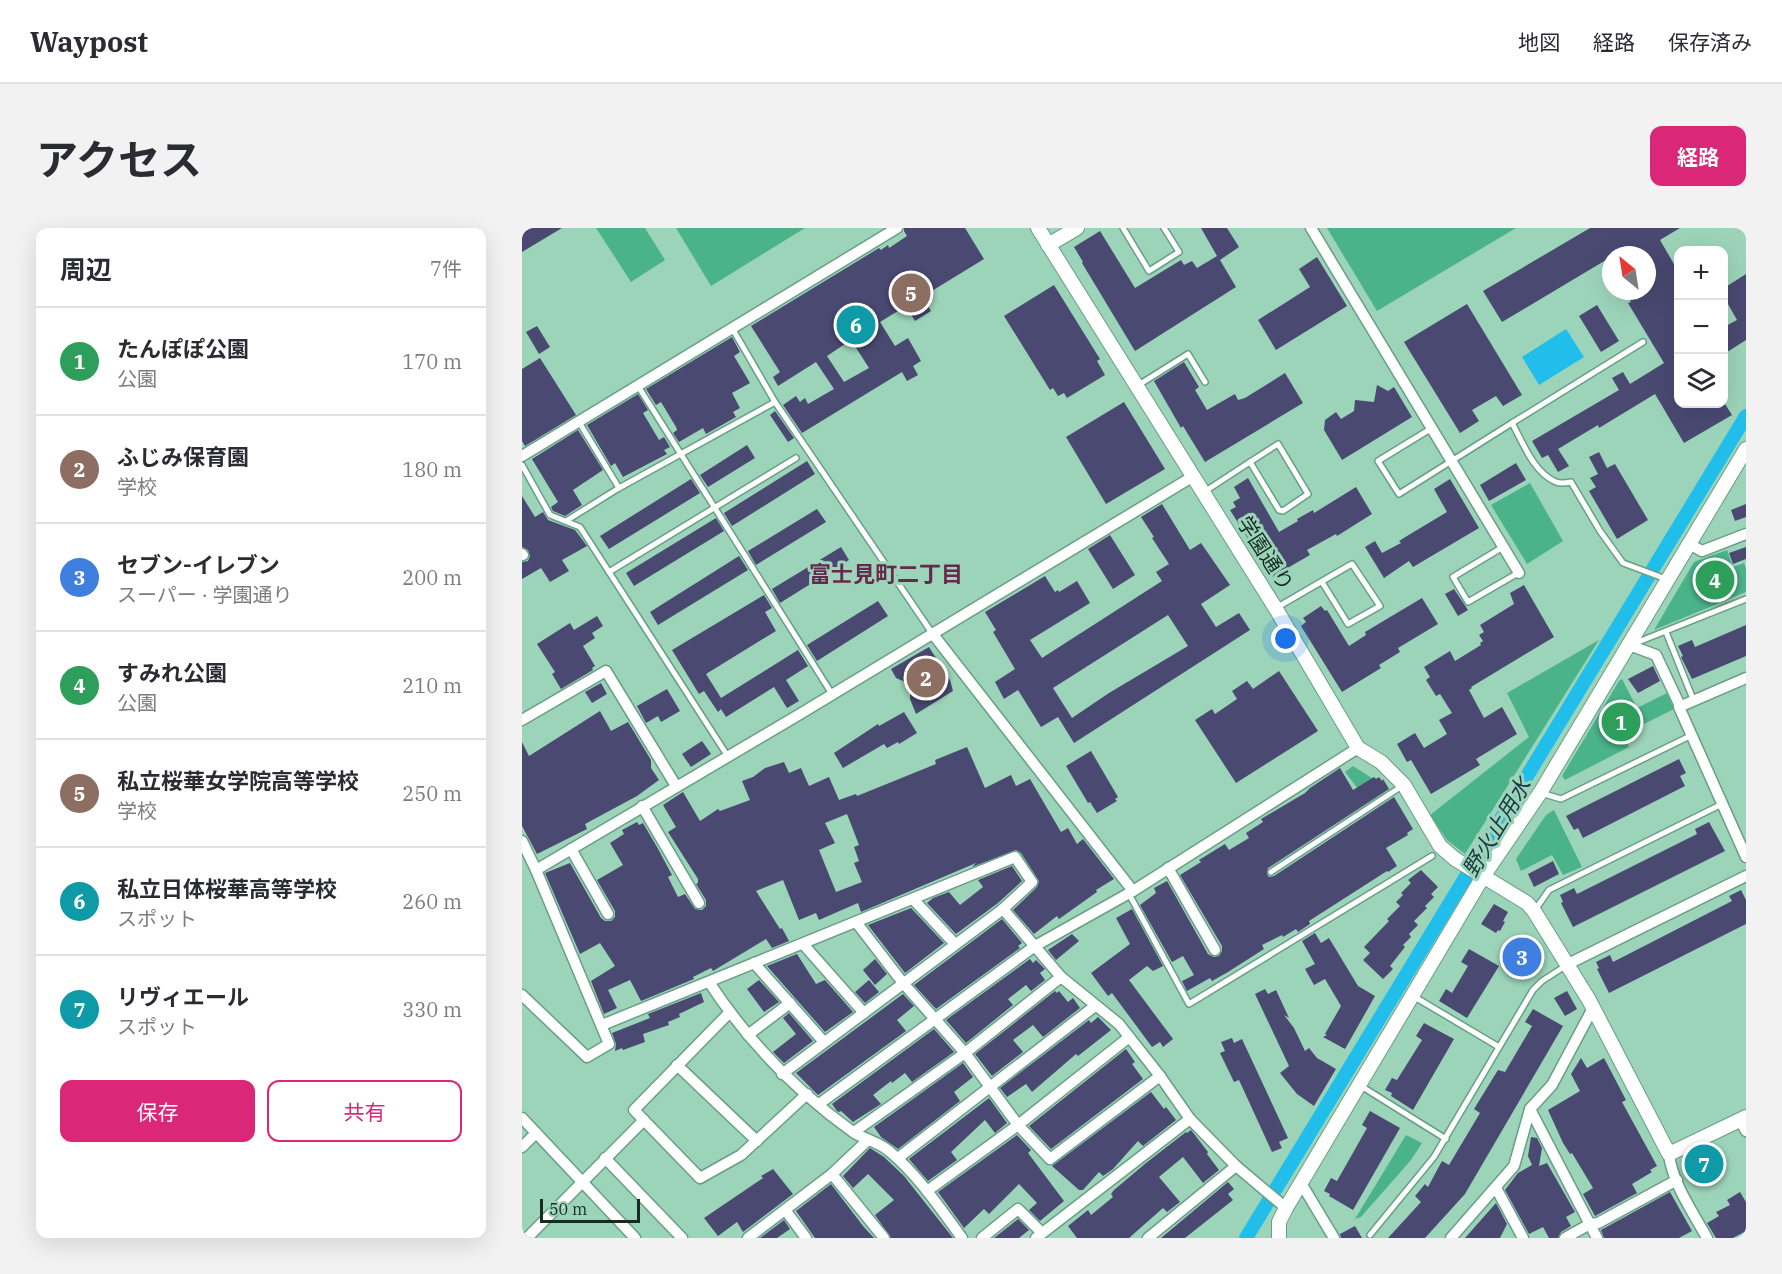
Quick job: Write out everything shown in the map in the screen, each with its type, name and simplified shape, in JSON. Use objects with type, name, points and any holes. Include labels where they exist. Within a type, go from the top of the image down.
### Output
[{"type":"street","points":[[522,456],[897,228]]},
{"type":"street","name":"学園通り","points":[[1038,228],[1276,609],[1358,748],[1381,762],[1404,785],[1440,846],[1455,859],[1527,903],[1534,911],[1593,1008],[1669,1154]]},
{"type":"street","points":[[1048,245],[1077,228]]},
{"type":"street","points":[[1311,228],[1519,573]]},
{"type":"street","points":[[1279,1238],[1281,1204],[1301,1184],[1412,996],[1480,873],[1540,793],[1746,450]]},
{"type":"street","points":[[536,870],[1192,477]]},
{"type":"street","points":[[1689,544],[1702,550],[1746,534]]},
{"type":"street","points":[[932,633],[1131,893]]},
{"type":"street","points":[[1629,645],[1656,655],[1746,857]]},
{"type":"street","points":[[522,720],[606,671],[675,786]]},
{"type":"street","points":[[1680,706],[1746,678]]},
{"type":"street","points":[[819,1104],[1035,946],[1131,893],[1358,748]]},
{"type":"street","points":[[642,806],[699,903]]},
{"type":"street","points":[[522,841],[609,1044],[587,1058],[522,996]]},
{"type":"street","points":[[571,849],[608,914]]},
{"type":"street","points":[[602,1025],[1015,857],[1032,882],[1003,909],[782,1074]]},
{"type":"street","points":[[1168,868],[1215,950]]},
{"type":"street","points":[[1568,964],[1746,876]]},
{"type":"street","points":[[913,899],[955,945]]},
{"type":"street","points":[[1003,909],[1061,977],[1113,1018],[1161,1076],[1190,1119],[1236,1166],[1281,1204]]},
{"type":"street","points":[[856,922],[903,983],[965,1053],[1018,1125],[1050,1159],[1161,1076]]},
{"type":"street","points":[[803,944],[864,1013]]},
{"type":"street","points":[[754,963],[824,1042]]},
{"type":"street","points":[[854,1132],[965,1053],[1061,977]]},
{"type":"street","points":[[709,982],[729,1013],[782,1074],[854,1132],[887,1148],[927,1191],[962,1238]]},
{"type":"street","points":[[748,1035],[790,1003]]},
{"type":"street","points":[[897,1158],[1095,1006]]},
{"type":"street","points":[[1451,1238],[1514,1166],[1530,1109],[1552,1085],[1593,1008]]},
{"type":"street","points":[[729,1013],[634,1110],[699,1178],[741,1155],[807,1094]]},
{"type":"street","points":[[927,1191],[1018,1125],[1128,1038]]},
{"type":"street","points":[[677,1065],[757,1141]]},
{"type":"street","points":[[1530,1109],[1597,1238]]},
{"type":"street","points":[[522,1118],[635,1238]]},
{"type":"street","points":[[982,1238],[1018,1209],[1039,1236],[1190,1119]]},
{"type":"street","points":[[527,1238],[644,1120]]},
{"type":"street","points":[[1707,1238],[1670,1165],[1669,1154],[1744,1123]]},
{"type":"street","points":[[522,1147],[536,1133]]},
{"type":"street","points":[[748,1238],[832,1174],[868,1140]]},
{"type":"street","points":[[605,1158],[682,1238]]},
{"type":"street","points":[[1148,1238],[1236,1166]]},
{"type":"street","points":[[832,1174],[884,1238]]},
{"type":"street","points":[[1565,1238],[1590,1224],[1598,1223],[1677,1180]]},
{"type":"street","points":[[1301,1184],[1329,1236]]},
{"type":"street","points":[[1497,1188],[1523,1238]]},
{"type":"street","points":[[786,1211],[806,1238]]},
{"type":"lane","points":[[1123,228],[1149,271],[1179,252],[1164,228]]},
{"type":"lane","points":[[732,328],[775,402],[932,633]]},
{"type":"lane","points":[[1432,428],[1378,461],[1399,494],[1643,342]]},
{"type":"lane","points":[[1136,387],[1188,354],[1205,382]]},
{"type":"lane","points":[[638,385],[683,454],[713,508],[832,694]]},
{"type":"lane","points":[[566,521],[619,488],[775,402]]},
{"type":"lane","points":[[579,422],[619,488]]},
{"type":"lane","points":[[1512,423],[1527,452],[1544,475],[1558,483],[1571,482],[1600,531],[1623,563],[1668,580]]},
{"type":"lane","points":[[1202,493],[1250,462],[1278,444],[1308,494],[1288,509],[1279,510],[1250,462]]},
{"type":"lane","points":[[609,572],[796,458]]},
{"type":"lane","points":[[522,465],[550,515],[580,527],[727,755]]},
{"type":"lane","points":[[1503,547],[1453,577],[1468,602],[1519,573]]},
{"type":"lane","points":[[1276,609],[1322,582],[1353,564],[1380,606],[1348,624],[1322,582]]},
{"type":"lane","points":[[1629,645],[1746,599]]},
{"type":"lane","points":[[1666,632],[1694,699]]},
{"type":"lane","points":[[1540,793],[1561,800],[1692,735]]},
{"type":"lane","points":[[1270,872],[1404,785]]},
{"type":"lane","points":[[1534,911],[1549,890],[1722,804]]},
{"type":"lane","points":[[1131,893],[1189,1004],[1432,856]]},
{"type":"lane","points":[[1370,1235],[1446,1139],[1533,990],[1542,981],[1568,964]]},
{"type":"lane","points":[[1412,996],[1499,1047]]},
{"type":"lane","points":[[1359,1085],[1446,1139]]},
{"type":"green space","points":[[596,228],[645,228],[665,260],[631,282]]},
{"type":"green space","points":[[676,228],[805,228],[711,286]]},
{"type":"green space","points":[[1327,228],[1516,228],[1377,311]]},
{"type":"green space","points":[[1530,483],[1563,541],[1527,564],[1491,505]]},
{"type":"green space","points":[[1727,550],[1733,567],[1744,563],[1746,592],[1654,630],[1694,562]]},
{"type":"green space","points":[[1599,640],[1465,854],[1447,840],[1430,815],[1529,737],[1507,693]]},
{"type":"green space","points":[[1622,679],[1637,708],[1667,693],[1674,709],[1622,735],[1629,747],[1565,780],[1562,776]]},
{"type":"green space","points":[[1353,766],[1375,780],[1358,789],[1345,772]]},
{"type":"green space","points":[[1554,810],[1582,867],[1563,875],[1552,855],[1521,871],[1516,859],[1546,815]]},
{"type":"green space","points":[[1406,1135],[1422,1143],[1411,1160],[1361,1217],[1355,1219]]},
{"type":"water","points":[[1566,329],[1584,357],[1539,385],[1522,357]]},
{"type":"building","points":[[530,228],[562,228],[522,252],[522,233]]},
{"type":"building","points":[[904,228],[965,228],[984,259],[922,297],[931,311],[915,321],[906,306],[880,322],[895,346],[908,338],[921,361],[913,366],[918,375],[907,381],[902,372],[802,433],[783,405],[796,396],[800,402],[805,398],[808,404],[834,389],[816,362],[778,386],[773,377],[780,372],[751,326],[879,248],[881,250],[888,245],[889,248],[907,236]],"holes":[[[851,340],[869,368],[844,382],[827,356]]]},
{"type":"building","points":[[1201,228],[1227,228],[1239,247],[1220,260],[1236,287],[1135,351],[1074,247],[1100,231],[1135,288],[1181,260],[1184,265],[1192,261],[1197,268],[1217,256]]},
{"type":"building","points":[[1590,228],[1680,228],[1660,240],[1674,264],[1674,408],[1728,408],[1732,415],[1684,443],[1655,394],[1599,428],[1598,425],[1558,449],[1569,466],[1558,472],[1548,455],[1542,458],[1532,441],[1619,390],[1612,378],[1623,372],[1630,384],[1664,363],[1628,303],[1631,302],[1630,300],[1656,300],[1656,246],[1602,246],[1602,262],[1502,322],[1483,291]]},
{"type":"building","points":[[1317,257],[1347,306],[1276,350],[1258,320],[1310,287],[1299,269]]},
{"type":"building","points":[[1746,274],[1746,340],[1728,351],[1728,325],[1737,320],[1728,304],[1728,285]]},
{"type":"building","points":[[1054,285],[1100,359],[1097,361],[1105,375],[1067,398],[1064,393],[1058,396],[1053,388],[1050,390],[1004,316]]},
{"type":"building","points":[[1467,304],[1522,395],[1503,406],[1496,396],[1472,410],[1479,421],[1460,433],[1404,342]]},
{"type":"building","points":[[1597,305],[1619,341],[1601,352],[1579,316]]},
{"type":"building","points":[[537,326],[550,347],[539,354],[526,332]]},
{"type":"building","points":[[732,337],[740,352],[734,356],[750,383],[732,393],[740,408],[733,412],[736,417],[706,434],[703,428],[679,442],[673,433],[677,430],[676,427],[661,402],[656,405],[646,389]]},
{"type":"building","points":[[540,358],[576,415],[525,446],[522,441],[522,369]]},
{"type":"building","points":[[1184,362],[1199,387],[1195,390],[1207,410],[1235,394],[1238,400],[1245,398],[1285,373],[1303,403],[1205,462],[1183,426],[1181,428],[1154,381]]},
{"type":"building","points":[[1377,385],[1388,391],[1394,387],[1412,417],[1342,460],[1324,430],[1325,420],[1336,412],[1341,419],[1354,411],[1355,400],[1374,402]]},
{"type":"building","points":[[638,394],[648,410],[643,413],[659,440],[664,437],[670,447],[664,450],[667,454],[623,477],[615,463],[611,466],[587,425]]},
{"type":"building","points":[[1124,402],[1165,469],[1106,504],[1066,437]]},
{"type":"building","points":[[775,411],[794,438],[788,442],[770,415]]},
{"type":"building","points":[[578,430],[603,470],[573,490],[582,505],[565,516],[553,511],[551,507],[558,502],[532,459]]},
{"type":"building","points":[[747,445],[755,458],[708,487],[700,475]]},
{"type":"building","points":[[1599,452],[1607,468],[1615,464],[1648,520],[1617,539],[1589,491],[1596,487],[1590,478],[1598,474],[1589,457]]},
{"type":"building","points":[[807,461],[815,474],[732,526],[724,513]]},
{"type":"building","points":[[1516,463],[1526,480],[1489,501],[1480,485]]},
{"type":"building","points":[[1248,478],[1279,532],[1298,521],[1297,519],[1313,510],[1314,513],[1356,487],[1372,514],[1337,536],[1336,534],[1307,550],[1310,555],[1272,577],[1230,510],[1236,507],[1233,502],[1240,498],[1234,487]]},
{"type":"building","points":[[691,479],[700,493],[609,549],[600,536]]},
{"type":"building","points":[[1450,479],[1479,528],[1413,567],[1409,561],[1384,578],[1365,547],[1375,541],[1382,553],[1447,512],[1434,489]]},
{"type":"building","points":[[522,496],[535,517],[543,512],[548,520],[575,530],[587,546],[562,560],[569,571],[550,582],[541,568],[522,579],[522,562],[528,561],[530,556],[528,550],[522,547]]},
{"type":"building","points":[[1162,504],[1190,550],[1201,543],[1230,585],[1201,604],[1216,627],[1239,613],[1250,630],[1074,743],[1058,717],[1041,727],[1018,690],[1004,699],[995,682],[1015,669],[993,632],[996,630],[985,612],[1045,576],[1055,592],[1077,581],[1090,603],[1030,640],[1042,658],[1162,581],[1156,572],[1169,564],[1141,517]],"holes":[[[1168,615],[1188,646],[1072,718],[1053,688]]]},
{"type":"building","points":[[1746,504],[1746,517],[1735,521],[1731,510]]},
{"type":"building","points":[[817,509],[826,522],[756,565],[748,551]]},
{"type":"building","points":[[716,518],[724,531],[634,586],[626,573]]},
{"type":"building","points":[[1110,535],[1135,575],[1113,589],[1088,549]]},
{"type":"building","points":[[841,547],[849,560],[780,603],[772,589]]},
{"type":"building","points":[[1746,547],[1746,559],[1733,564],[1729,553]]},
{"type":"building","points":[[739,556],[748,570],[658,625],[650,612]]},
{"type":"building","points":[[1524,585],[1554,637],[1469,690],[1484,718],[1502,707],[1517,734],[1476,759],[1480,765],[1431,794],[1411,760],[1407,762],[1397,744],[1415,733],[1424,748],[1447,734],[1439,720],[1452,713],[1440,694],[1436,696],[1426,680],[1430,677],[1424,667],[1450,651],[1455,661],[1481,645],[1483,641],[1479,635],[1484,632],[1480,625],[1514,604],[1510,593]]},
{"type":"building","points":[[1454,589],[1468,610],[1458,616],[1445,594]]},
{"type":"building","points":[[764,595],[772,608],[765,612],[776,631],[706,674],[721,698],[798,650],[808,666],[786,680],[799,701],[787,708],[774,687],[726,717],[721,709],[718,712],[704,691],[699,694],[672,650]]},
{"type":"building","points":[[1422,598],[1438,624],[1398,648],[1400,652],[1379,665],[1381,668],[1342,692],[1301,626],[1306,622],[1303,618],[1321,606],[1325,611],[1327,610],[1349,646],[1366,635],[1365,632]]},
{"type":"building","points":[[878,601],[888,616],[817,661],[807,645]]},
{"type":"building","points":[[597,616],[603,626],[592,633],[595,638],[583,646],[595,666],[593,670],[561,689],[552,674],[555,672],[537,644],[570,623],[574,630]]},
{"type":"building","points":[[1746,625],[1746,656],[1692,679],[1678,646],[1692,640],[1695,647]]},
{"type":"building","points":[[929,647],[950,680],[953,691],[916,714],[910,699],[910,690],[905,682],[896,678],[891,669]]},
{"type":"building","points":[[1653,666],[1660,681],[1638,693],[1628,679]]},
{"type":"building","points":[[1279,671],[1318,731],[1236,783],[1195,720],[1212,709],[1215,714],[1237,699],[1232,691],[1247,681],[1253,689]]},
{"type":"building","points":[[601,683],[607,694],[592,703],[585,692]]},
{"type":"building","points":[[667,689],[680,711],[661,722],[658,716],[646,723],[637,706]]},
{"type":"building","points":[[600,711],[611,731],[628,722],[651,760],[651,768],[659,780],[637,796],[585,824],[587,829],[537,854],[522,826],[522,742],[529,756]]},
{"type":"building","points":[[904,712],[917,733],[887,748],[884,744],[843,768],[834,753],[878,724],[879,726]]},
{"type":"building","points":[[702,741],[711,754],[691,767],[682,754]]},
{"type":"building","points":[[967,747],[985,788],[1011,775],[1016,786],[1030,779],[1061,832],[1068,828],[1077,844],[1083,839],[1114,879],[1059,919],[1057,916],[1034,934],[1013,910],[1037,887],[1039,881],[1021,853],[1016,850],[972,867],[976,863],[861,912],[858,903],[819,920],[816,913],[799,920],[783,880],[756,891],[789,941],[772,948],[766,939],[713,971],[711,968],[693,977],[694,979],[641,1001],[630,980],[608,990],[617,1008],[604,1014],[591,981],[615,966],[600,943],[580,954],[545,873],[570,863],[601,918],[611,921],[615,917],[615,911],[597,880],[623,865],[610,843],[624,834],[622,830],[637,822],[639,825],[643,823],[672,875],[668,877],[678,897],[685,894],[695,909],[702,910],[706,906],[706,900],[696,884],[698,879],[668,832],[676,827],[663,805],[683,792],[700,821],[718,809],[720,811],[750,800],[742,781],[753,777],[765,768],[784,762],[789,773],[801,768],[809,786],[829,777],[839,800],[856,794],[857,796],[936,764],[935,760]],"holes":[[[847,814],[859,845],[854,847],[859,861],[854,863],[862,882],[836,892],[819,850],[835,843],[825,823]]]},
{"type":"building","points":[[1091,751],[1118,797],[1115,799],[1117,801],[1097,813],[1090,802],[1088,803],[1066,766]]},
{"type":"building","points":[[1679,759],[1686,773],[1680,776],[1685,786],[1583,838],[1578,828],[1574,830],[1566,816]]},
{"type":"building","points":[[1340,768],[1353,790],[1374,777],[1376,779],[1379,777],[1382,781],[1383,779],[1389,789],[1268,868],[1267,874],[1269,877],[1274,876],[1394,797],[1413,829],[1407,833],[1408,835],[1386,848],[1397,866],[1309,921],[1310,924],[1298,932],[1296,929],[1262,945],[1264,949],[1228,972],[1212,981],[1210,978],[1187,991],[1182,981],[1194,975],[1183,956],[1172,962],[1140,905],[1156,893],[1154,888],[1167,881],[1208,954],[1214,957],[1219,956],[1222,946],[1180,875],[1225,844],[1229,850],[1249,838],[1246,833],[1263,822],[1261,819],[1305,793]]},
{"type":"building","points":[[1709,822],[1725,851],[1573,927],[1561,903],[1563,902],[1560,895],[1574,888],[1577,894],[1697,834],[1695,829]]},
{"type":"building","points":[[1553,861],[1559,874],[1534,887],[1528,874]]},
{"type":"building","points":[[1012,866],[1022,881],[998,903],[956,934],[927,903],[949,892],[960,905],[983,887],[978,880]]},
{"type":"building","points":[[1421,870],[1438,887],[1431,894],[1434,897],[1425,906],[1427,908],[1414,921],[1418,925],[1409,934],[1411,937],[1390,966],[1393,969],[1383,979],[1363,960],[1370,953],[1364,947],[1389,921],[1387,919],[1400,906],[1396,902],[1403,895],[1401,893],[1411,883],[1408,880]]},
{"type":"building","points":[[1741,890],[1746,900],[1746,924],[1609,993],[1596,962],[1610,955],[1613,962],[1732,901],[1729,896]]},
{"type":"building","points":[[1494,904],[1508,912],[1500,931],[1496,933],[1481,924]]},
{"type":"building","points":[[911,908],[944,943],[905,973],[868,925]]},
{"type":"building","points":[[1132,909],[1163,966],[1153,971],[1147,966],[1129,980],[1173,1039],[1163,1047],[1160,1042],[1152,1047],[1112,993],[1108,996],[1091,973],[1130,944],[1116,918]]},
{"type":"building","points":[[1002,919],[1022,943],[1018,946],[1020,948],[936,1009],[914,985]]},
{"type":"building","points":[[1315,933],[1321,943],[1329,938],[1358,986],[1375,996],[1345,1049],[1323,1037],[1327,1035],[1325,1034],[1341,1006],[1325,979],[1314,985],[1305,969],[1315,964],[1302,941]]},
{"type":"building","points":[[1072,934],[1079,941],[1056,960],[1048,950]]},
{"type":"building","points":[[1517,939],[1543,955],[1529,977],[1503,960]]},
{"type":"building","points":[[1469,949],[1499,966],[1467,1018],[1439,1001],[1446,989],[1452,993],[1468,966],[1461,962]]},
{"type":"building","points":[[797,954],[816,984],[825,980],[853,1012],[825,1032],[767,966]]},
{"type":"building","points":[[875,959],[887,974],[875,985],[863,970]]},
{"type":"building","points":[[1030,959],[1033,963],[1036,960],[1045,969],[1040,973],[1045,980],[1031,991],[1026,985],[1008,999],[1013,1005],[966,1043],[946,1020]]},
{"type":"building","points":[[759,980],[779,1002],[764,1012],[747,989]]},
{"type":"building","points":[[869,980],[879,992],[865,1003],[855,992]]},
{"type":"building","points":[[1265,989],[1268,994],[1276,990],[1289,1018],[1284,1015],[1294,1028],[1305,1051],[1309,1048],[1317,1058],[1336,1069],[1314,1106],[1297,1094],[1280,1073],[1289,1066],[1255,994]]},
{"type":"building","points":[[1055,991],[1057,993],[1059,991],[1068,1002],[1073,998],[1080,1008],[1043,1037],[1033,1025],[1013,1040],[1023,1052],[992,1076],[975,1054]]},
{"type":"building","points":[[1567,991],[1577,1009],[1565,1016],[1554,998]]},
{"type":"building","points":[[701,993],[704,1002],[679,1014],[680,1017],[668,1022],[669,1025],[643,1034],[645,1042],[615,1051],[616,1044],[612,1033],[650,1018],[648,1014]]},
{"type":"building","points":[[903,994],[914,1006],[897,1020],[906,1031],[818,1095],[796,1073]]},
{"type":"building","points":[[1533,1009],[1563,1026],[1465,1194],[1425,1238],[1388,1238],[1421,1202],[1415,1196],[1425,1184],[1428,1187],[1442,1161],[1449,1165],[1480,1113],[1474,1109],[1498,1070],[1505,1072],[1532,1026],[1525,1022]]},
{"type":"building","points":[[789,1013],[813,1041],[784,1063],[773,1052],[796,1034],[783,1018]]},
{"type":"building","points":[[1098,1017],[1111,1030],[1078,1056],[1076,1054],[1032,1092],[1026,1084],[1007,1097],[1000,1088],[1089,1020],[1091,1023]]},
{"type":"building","points":[[1424,1023],[1454,1039],[1413,1110],[1385,1090],[1392,1078],[1397,1080],[1422,1040],[1416,1036]]},
{"type":"building","points":[[934,1029],[954,1052],[912,1082],[905,1073],[892,1083],[891,1081],[873,1095],[881,1104],[853,1122],[841,1111],[837,1111],[832,1104]]},
{"type":"building","points":[[1232,1038],[1234,1043],[1242,1039],[1288,1138],[1279,1142],[1282,1148],[1272,1152],[1239,1080],[1234,1082],[1220,1053],[1225,1051],[1221,1042]]},
{"type":"building","points":[[1126,1049],[1135,1062],[1132,1064],[1143,1079],[1051,1149],[1029,1126]]},
{"type":"building","points":[[1581,1058],[1587,1068],[1604,1058],[1626,1100],[1622,1102],[1657,1166],[1650,1170],[1652,1172],[1632,1184],[1637,1193],[1595,1216],[1583,1194],[1593,1188],[1572,1153],[1570,1154],[1563,1143],[1548,1110],[1580,1091],[1571,1074]]},
{"type":"building","points":[[963,1063],[973,1077],[954,1092],[960,1101],[898,1149],[881,1137],[874,1127]]},
{"type":"building","points":[[1151,1092],[1176,1120],[1143,1146],[1138,1141],[1113,1169],[1103,1176],[1099,1172],[1083,1190],[1079,1190],[1052,1166]]},
{"type":"building","points":[[989,1098],[1007,1123],[995,1133],[985,1120],[951,1152],[957,1160],[928,1181],[909,1159]]},
{"type":"building","points":[[1370,1111],[1400,1128],[1353,1210],[1324,1191],[1331,1178],[1337,1181],[1367,1128],[1362,1125]]},
{"type":"building","points":[[1191,1130],[1219,1170],[1203,1183],[1183,1157],[1159,1177],[1180,1202],[1167,1212],[1163,1208],[1129,1238],[1077,1238],[1068,1226],[1088,1210],[1091,1215],[1113,1197],[1111,1194],[1114,1190]]},
{"type":"building","points":[[1017,1135],[1031,1150],[1028,1153],[1064,1201],[1040,1221],[1029,1210],[1037,1203],[1019,1184],[989,1214],[984,1209],[964,1228],[938,1192]]},
{"type":"building","points":[[1531,1137],[1537,1138],[1542,1148],[1539,1166],[1547,1163],[1575,1212],[1566,1217],[1571,1226],[1561,1232],[1558,1238],[1549,1238],[1543,1227],[1529,1234],[1505,1190],[1518,1173],[1532,1165],[1528,1156]]},
{"type":"building","points":[[1717,1146],[1726,1159],[1724,1165],[1694,1181],[1685,1164]]},
{"type":"building","points":[[870,1148],[884,1157],[904,1176],[953,1238],[891,1238],[875,1215],[894,1200],[868,1174],[853,1188],[843,1176]]},
{"type":"building","points":[[773,1169],[793,1194],[743,1232],[737,1222],[718,1236],[704,1218]]},
{"type":"building","points":[[1228,1182],[1234,1189],[1228,1194],[1233,1200],[1185,1238],[1161,1238]]},
{"type":"building","points":[[831,1184],[874,1238],[815,1238],[796,1211]]},
{"type":"building","points":[[1670,1192],[1692,1231],[1679,1238],[1604,1238],[1601,1230]]},
{"type":"building","points":[[1740,1192],[1746,1202],[1746,1231],[1733,1238],[1716,1238],[1707,1223],[1719,1216],[1716,1212],[1730,1205],[1727,1200]]},
{"type":"building","points":[[1496,1203],[1507,1224],[1500,1238],[1465,1238]]},
{"type":"building","points":[[1018,1219],[1029,1230],[1019,1238],[994,1238]]},
{"type":"building","points":[[784,1220],[790,1229],[777,1238],[760,1238]]},
{"type":"building","points":[[1355,1226],[1362,1238],[1341,1238],[1340,1234]]},
{"type":"waterway","name":"野火止用水","points":[[1246,1238],[1746,416]]},
{"type":"place","name":"私立桜華女学院高等学校","points":[[911,293]]},
{"type":"place","name":"私立日体桜華高等学校","points":[[856,325]]},
{"type":"place","name":"すみれ公園","points":[[1715,580]]},
{"type":"place","name":"ふじみ保育園","points":[[926,678]]},
{"type":"place","name":"たんぽぽ公園","points":[[1621,722]]},
{"type":"place","name":"セブン-イレブン","points":[[1522,957]]},
{"type":"place","name":"リヴィエール","points":[[1704,1164]]},
{"type":"district","name":"富士見町二丁目","points":[[886,573]]}]
